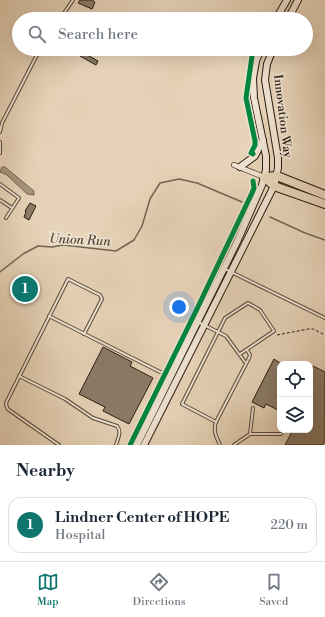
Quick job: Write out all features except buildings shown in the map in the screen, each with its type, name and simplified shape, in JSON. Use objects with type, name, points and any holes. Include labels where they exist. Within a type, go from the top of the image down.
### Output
[{"type":"highway","points":[[264,177],[277,176],[325,195]]},
{"type":"highway","points":[[264,177],[274,186],[325,204]]},
{"type":"main road","points":[[280,12],[286,0]]},
{"type":"main road","points":[[292,12],[298,0]]},
{"type":"main road","name":"Innovation Way","points":[[137,445],[237,242],[262,185],[266,163],[263,140],[254,98],[253,78],[258,56]]},
{"type":"main road","name":"Innovation Way","points":[[144,445],[274,186],[277,176],[277,144],[265,80],[267,64],[270,56]]},
{"type":"main road","points":[[237,166],[255,156],[263,140]]},
{"type":"street","points":[[237,166],[264,177]]},
{"type":"lane","points":[[65,12],[73,0]]},
{"type":"lane","points":[[0,132],[2,123],[36,56]]},
{"type":"lane","points":[[0,142],[0,153]]},
{"type":"lane","points":[[0,184],[19,198],[6,218]]},
{"type":"lane","points":[[0,200],[12,208]]},
{"type":"lane","points":[[224,269],[325,318]]},
{"type":"lane","points":[[59,445],[41,434],[7,408],[7,400],[68,279],[100,295],[102,299],[84,334]]},
{"type":"lane","points":[[216,422],[182,404],[225,318],[248,303],[260,310],[274,331],[240,354]]},
{"type":"lane","points":[[49,316],[177,380]]},
{"type":"lane","points":[[197,321],[226,336],[246,362]]},
{"type":"lane","points":[[220,445],[214,429],[216,422],[250,355],[247,350]]},
{"type":"lane","points":[[19,376],[64,399],[93,418],[117,426],[120,429],[120,433],[116,445]]},
{"type":"lane","points":[[250,434],[253,408]]},
{"type":"lane","points":[[234,445],[250,434],[281,434]]},
{"type":"path","points":[[277,335],[308,329],[313,329],[325,335]]},
{"type":"shaded area","points":[[2,167],[5,167],[34,191],[34,195],[27,194],[7,175],[0,172]]},
{"type":"waterway","name":"Union Run","points":[[0,272],[23,254],[38,246],[52,247],[63,245],[116,251],[134,240],[142,226],[150,199],[160,183],[179,179],[197,183],[242,202]]},
{"type":"waterway","name":"Union Run","points":[[270,217],[305,233],[325,240]]},
{"type":"cycle path","points":[[252,56],[246,98],[255,141],[255,145],[251,153],[253,154]]},
{"type":"cycle path","points":[[130,445],[252,193],[254,188],[253,181]]},
{"type":"place","name":"Lindner Center of HOPE","points":[[25,289]]}]
